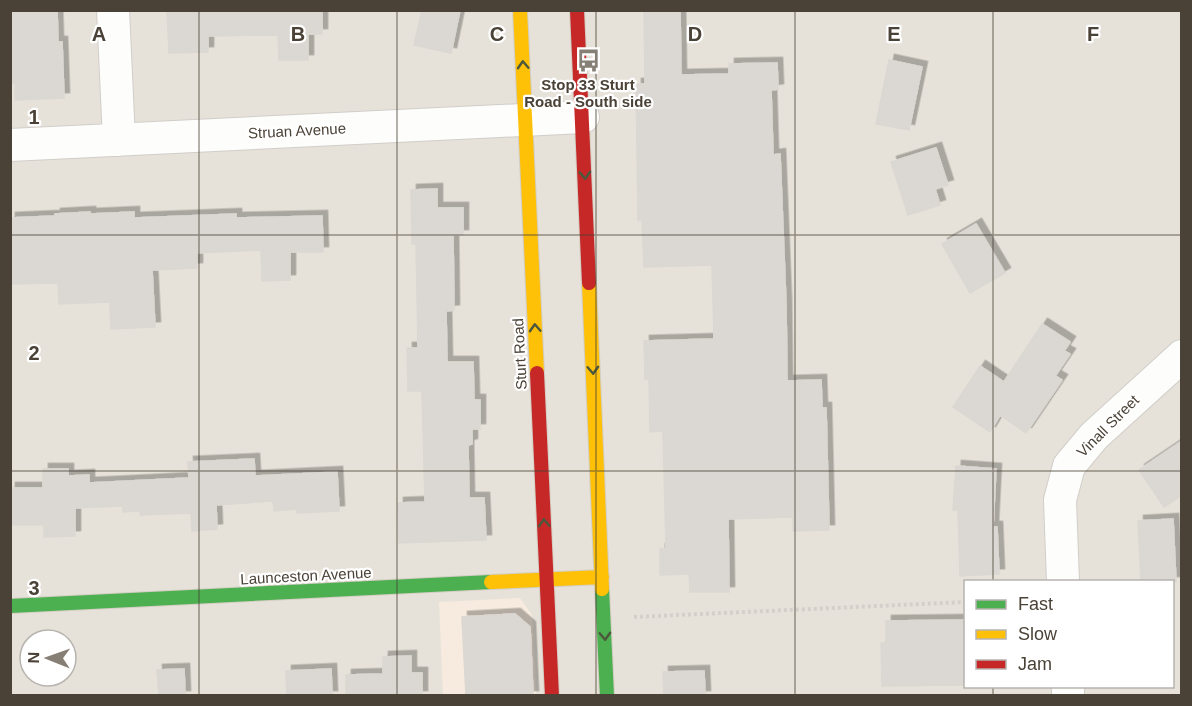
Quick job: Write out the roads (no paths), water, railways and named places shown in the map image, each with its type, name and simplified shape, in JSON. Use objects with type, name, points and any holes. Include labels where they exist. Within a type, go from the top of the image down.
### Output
[{"type":"main road","name":"Sturt Road","points":[[520,10],[552,696]]},
{"type":"main road","points":[[577,10],[607,696]]},
{"type":"main road","name":"Launceston Avenue","points":[[10,606],[602,578]]},
{"type":"street","points":[[113,10],[119,140]]},
{"type":"street","name":"Struan Avenue","points":[[10,145],[583,117]]},
{"type":"street","name":"Vinall Street","points":[[1063,580],[1060,500],[1068,466],[1094,436],[1182,356]]},
{"type":"place","name":"Stop 33 Sturt Road - South side","points":[[588,61]]}]
